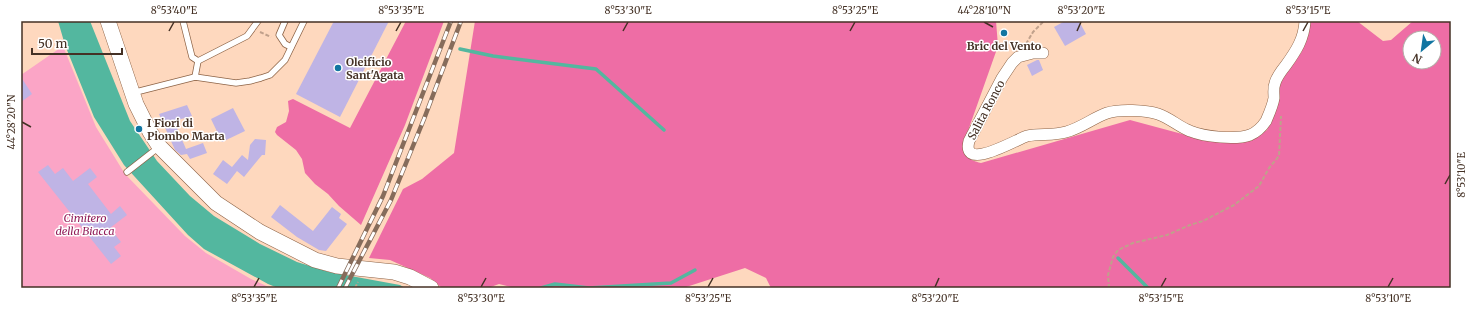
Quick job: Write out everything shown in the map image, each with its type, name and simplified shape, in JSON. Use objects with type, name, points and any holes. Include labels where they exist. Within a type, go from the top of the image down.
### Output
[{"type":"main road","points":[[108,21],[132,93],[156,149],[216,203],[260,232],[315,260],[337,266],[394,272],[410,277],[430,288]]},
{"type":"street","name":"Salita Ronco","points":[[1018,57],[1002,78],[969,141],[968,149],[973,154],[989,152],[1026,136],[1063,133],[1098,117],[1114,112],[1147,112],[1157,114],[1190,131],[1207,135],[1227,137],[1246,136],[1256,131],[1265,122],[1270,113],[1274,99],[1275,83],[1281,70],[1300,43],[1304,32],[1305,21]]},
{"type":"street","points":[[1018,57],[1033,53],[1043,53]]},
{"type":"lane","points":[[183,21],[192,57],[198,61]]},
{"type":"lane","points":[[198,61],[242,39],[250,33],[258,21]]},
{"type":"lane","points":[[285,21],[279,35],[285,44],[291,47]]},
{"type":"lane","points":[[132,93],[195,77],[236,83],[250,82],[270,75],[285,60],[304,21]]},
{"type":"lane","points":[[195,77],[198,61]]},
{"type":"lane","points":[[127,172],[156,149]]},
{"type":"path","points":[[1018,57],[1034,32],[1044,21]]},
{"type":"path","points":[[253,29],[285,44]]},
{"type":"path","points":[[1108,288],[1108,275],[1114,257],[1118,250],[1122,247],[1167,236],[1190,225],[1203,221],[1234,205],[1259,186],[1269,168],[1279,156],[1282,112],[1274,99]]},
{"type":"path","points":[[355,288],[358,281]]},
{"type":"green space","name":"Cimitero della Biacca","points":[[63,46],[96,127],[125,174],[185,236],[206,253],[251,279],[271,288],[21,288],[21,75]]},
{"type":"shaded area","points":[[406,21],[444,21],[405,125],[361,225],[315,184],[305,173],[302,159],[296,150],[275,132],[277,127],[286,122],[289,111],[288,101],[293,99],[350,128]]},
{"type":"shaded area","points":[[475,21],[996,21],[998,46],[963,145],[969,157],[973,161],[981,163],[1130,120],[1212,142],[1241,142],[1255,138],[1267,130],[1275,111],[1282,76],[1301,53],[1309,33],[1310,21],[1357,21],[1383,41],[1391,40],[1402,30],[1402,70],[1442,70],[1442,30],[1403,30],[1413,21],[1451,21],[1451,288],[771,288],[766,278],[745,268],[683,288],[515,288],[499,284],[488,288],[442,288],[430,278],[390,260],[369,258],[403,189],[422,179],[454,153]]},
{"type":"water","points":[[58,21],[90,21],[130,121],[157,161],[190,196],[214,216],[260,244],[297,262],[329,272],[400,285],[405,288],[278,288],[204,249],[188,235],[124,165],[94,117],[65,45]]},
{"type":"building","name":"Oleificio Sant'Agata","points":[[334,21],[389,21],[340,117],[296,94]]},
{"type":"building","points":[[1065,21],[1079,21],[1086,34],[1065,46],[1054,27]]},
{"type":"building","points":[[1039,60],[1043,70],[1032,76],[1027,65]]},
{"type":"building","points":[[21,77],[32,94],[21,102]]},
{"type":"building","points":[[187,105],[192,116],[174,121],[186,149],[203,143],[207,153],[190,159],[187,154],[181,155],[175,150],[159,114]]},
{"type":"building","points":[[233,108],[245,131],[222,142],[211,119]]},
{"type":"building","points":[[255,139],[266,140],[265,155],[262,155],[244,177],[237,171],[227,184],[213,174],[223,160],[232,167],[242,155],[248,160],[250,145]]},
{"type":"building","points":[[48,165],[55,174],[63,168],[73,181],[90,168],[97,177],[88,184],[111,214],[120,206],[127,215],[110,228],[121,242],[114,247],[121,256],[111,264],[38,172]]},
{"type":"building","points":[[280,205],[313,231],[332,207],[341,214],[339,218],[347,224],[326,251],[319,250],[297,237],[271,217]]},
{"type":"waterway","points":[[460,49],[493,56],[596,69],[664,130]]},
{"type":"waterway","points":[[1118,258],[1148,288]]},
{"type":"waterway","points":[[541,288],[555,284],[589,288],[671,283],[695,270]]},
{"type":"railway","points":[[338,288],[383,196],[451,21]]},
{"type":"railway","points":[[345,288],[391,200],[424,119],[461,21]]},
{"type":"place","name":"Bric del Vento","points":[[1004,33]]},
{"type":"place","name":"Oleificio Sant'Agata","points":[[338,68]]},
{"type":"place","name":"I Fiori di Piombo Marta","points":[[139,129]]}]
